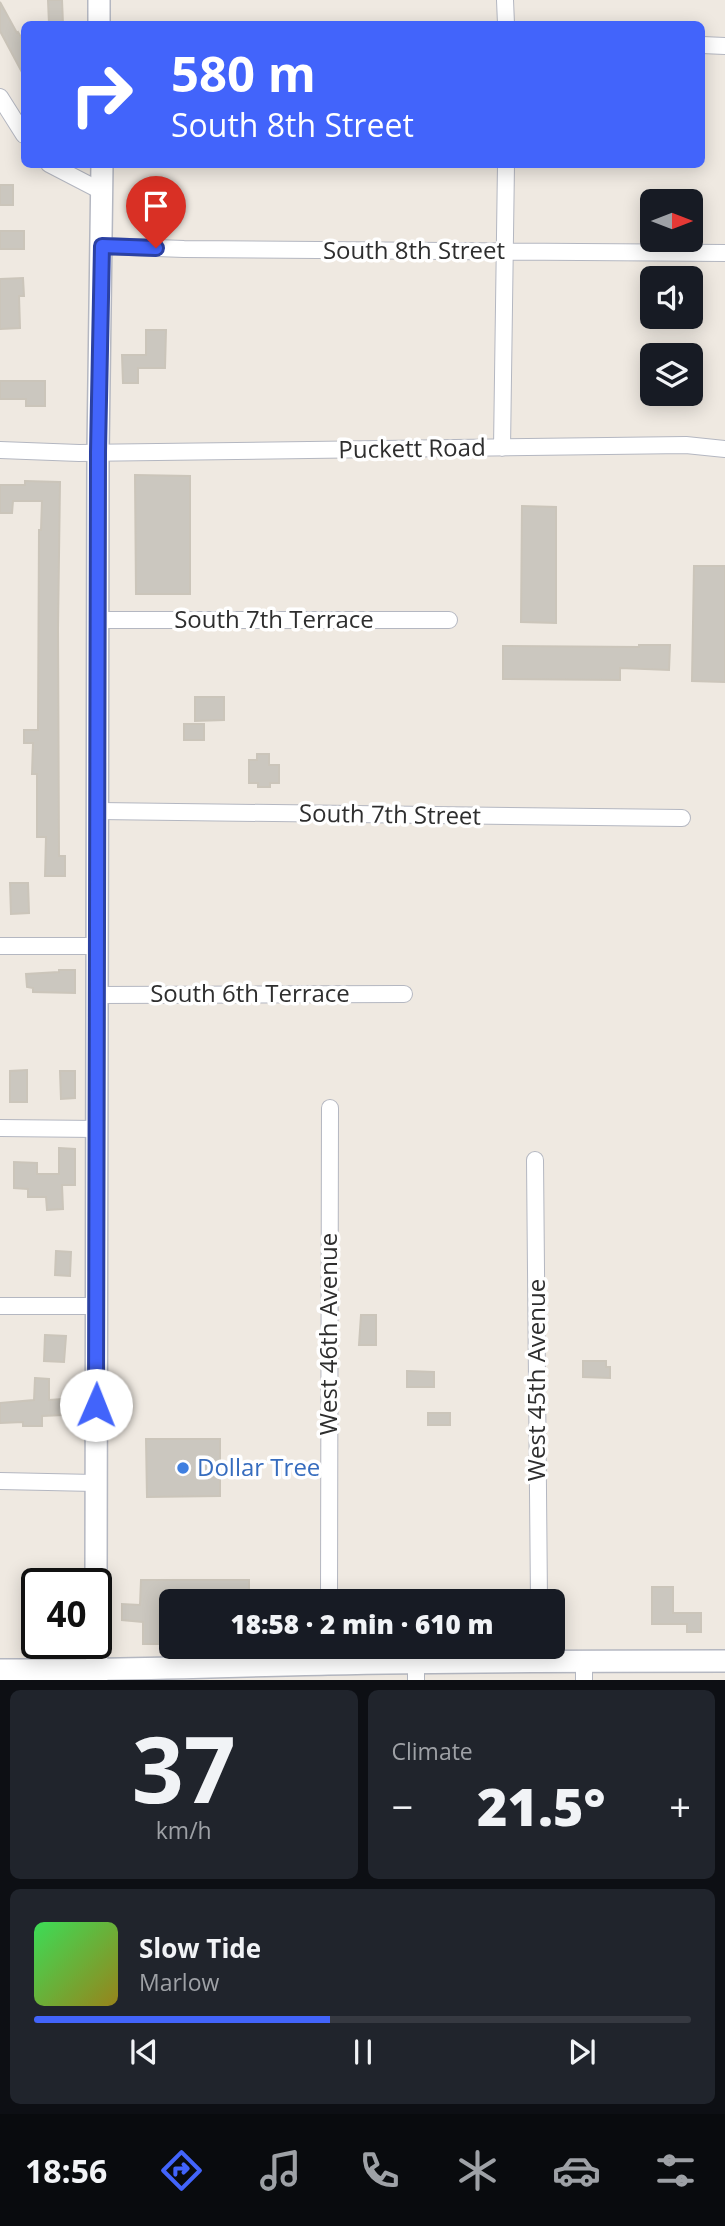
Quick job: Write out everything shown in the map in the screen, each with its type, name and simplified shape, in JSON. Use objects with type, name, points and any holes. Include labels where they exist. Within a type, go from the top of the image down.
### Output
[{"type":"street","points":[[99,0],[99,21]]},
{"type":"street","points":[[505,0],[506,21]]},
{"type":"street","points":[[705,46],[725,46]]},
{"type":"street","points":[[0,97],[21,130]]},
{"type":"street","points":[[57,168],[103,191]]},
{"type":"street","points":[[96,1568],[98,452],[102,168]]},
{"type":"street","points":[[502,448],[506,168]]},
{"type":"street","name":"South 8th Street","points":[[102,246],[184,250],[725,253]]},
{"type":"street","name":"Puckett Road","points":[[0,450],[98,452],[686,445],[725,449]]},
{"type":"street","name":"South 7th Terrace","points":[[99,620],[449,620]]},
{"type":"street","name":"South 7th Street","points":[[99,811],[682,818]]},
{"type":"street","points":[[0,946],[97,946]]},
{"type":"street","name":"South 6th Terrace","points":[[97,995],[404,994]]},
{"type":"street","name":"West 46th Avenue","points":[[329,1589],[330,1108]]},
{"type":"street","points":[[0,1128],[97,1129]]},
{"type":"street","name":"West 45th Avenue","points":[[535,1160],[538,1589]]},
{"type":"street","points":[[0,1306],[98,1306]]},
{"type":"street","points":[[0,1481],[95,1483]]},
{"type":"street","points":[[0,1670],[97,1675],[283,1659]]},
{"type":"street","points":[[351,1659],[416,1671],[503,1659]]},
{"type":"street","points":[[553,1659],[584,1670],[725,1661]]},
{"type":"building","points":[[48,0],[62,0],[63,21],[49,21]]},
{"type":"building","points":[[0,2],[21,37],[21,70],[0,31]]},
{"type":"building","points":[[0,185],[13,185],[13,205],[0,205]]},
{"type":"building","points":[[0,231],[24,231],[24,249],[0,249]]},
{"type":"building","points":[[23,278],[24,296],[19,296],[20,328],[0,329],[0,279]]},
{"type":"building","points":[[146,330],[166,330],[165,368],[138,368],[138,383],[123,383],[122,355],[146,355]]},
{"type":"building","points":[[0,381],[45,381],[45,406],[26,406],[26,399],[0,399]]},
{"type":"building","points":[[135,475],[190,476],[190,594],[136,594]]},
{"type":"building","points":[[25,481],[60,482],[59,856],[65,856],[65,876],[45,876],[46,837],[37,837],[37,774],[32,774],[33,743],[24,743],[24,730],[38,730],[39,530],[42,501],[13,501],[12,513],[0,513],[0,485],[25,485]]},
{"type":"building","points":[[522,506],[556,507],[556,623],[521,622]]},
{"type":"building","points":[[694,566],[725,566],[725,682],[692,681]]},
{"type":"building","points":[[670,645],[669,670],[620,668],[620,680],[503,679],[503,646]]},
{"type":"building","points":[[195,697],[224,697],[224,720],[195,721]]},
{"type":"building","points":[[184,724],[204,724],[204,740],[184,740]]},
{"type":"building","points":[[257,754],[269,754],[269,765],[279,765],[279,783],[270,783],[270,787],[258,787],[258,783],[249,783],[249,760],[257,760]]},
{"type":"building","points":[[10,883],[28,883],[29,913],[11,914]]},
{"type":"building","points":[[75,970],[75,993],[33,992],[33,988],[27,987],[26,974]]},
{"type":"building","points":[[27,1070],[27,1102],[10,1102],[10,1071]]},
{"type":"building","points":[[60,1071],[75,1071],[75,1098],[61,1099]]},
{"type":"building","points":[[59,1148],[75,1149],[75,1185],[62,1185],[63,1209],[47,1210],[46,1197],[28,1197],[28,1189],[14,1188],[14,1162],[37,1163],[37,1174],[59,1174]]},
{"type":"building","points":[[56,1251],[71,1252],[70,1276],[55,1275]]},
{"type":"building","points":[[361,1315],[376,1315],[376,1345],[359,1345]]},
{"type":"building","points":[[45,1335],[66,1336],[64,1362],[44,1361]]},
{"type":"building","points":[[583,1361],[606,1361],[606,1367],[610,1367],[610,1378],[583,1377]]},
{"type":"building","points":[[407,1371],[434,1372],[434,1387],[407,1387]]},
{"type":"building","points":[[35,1378],[49,1379],[49,1400],[62,1399],[63,1415],[42,1416],[42,1426],[23,1426],[23,1422],[0,1423],[0,1403],[34,1400]]},
{"type":"building","points":[[428,1413],[450,1413],[450,1425],[428,1425]]},
{"type":"building","name":"Dollar Tree","points":[[146,1439],[220,1439],[220,1496],[147,1497]]},
{"type":"building","points":[[141,1580],[249,1580],[249,1589],[159,1589],[159,1644],[143,1644],[143,1622],[122,1620],[122,1604],[140,1605]]},
{"type":"building","points":[[652,1587],[673,1587],[673,1613],[701,1613],[701,1632],[687,1632],[687,1624],[652,1624]]},
{"type":"place","name":"Dollar Tree","points":[[183,1468]]},
{"type":"route","points":[[96,1405],[98,452],[102,246],[156,248]]}]
